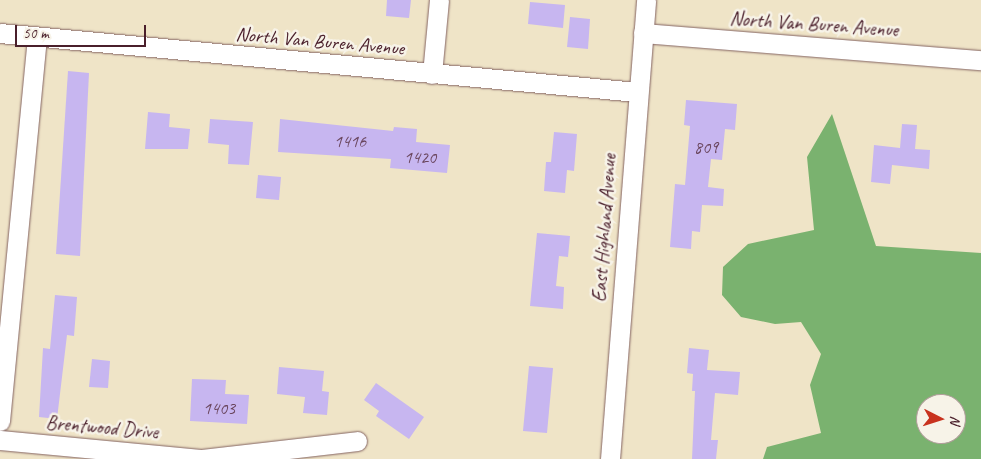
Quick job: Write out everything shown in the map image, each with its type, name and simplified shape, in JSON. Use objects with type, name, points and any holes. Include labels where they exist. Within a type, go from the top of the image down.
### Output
[{"type":"street","points":[[432,74],[438,0]]},
{"type":"street","name":"East Highland Avenue","points":[[610,459],[637,92],[646,0]]},
{"type":"street","name":"North Van Buren Avenue","points":[[0,33],[637,92]]},
{"type":"street","name":"North Van Buren Avenue","points":[[643,34],[981,60]]},
{"type":"street","points":[[0,422],[37,37]]},
{"type":"street","name":"Brentwood Drive","points":[[0,440],[201,459],[357,441]]},
{"type":"green space","points":[[832,114],[876,246],[981,253],[981,459],[763,459],[767,447],[821,433],[810,385],[821,354],[801,322],[775,324],[741,317],[722,295],[723,267],[748,244],[814,230],[807,157]]},
{"type":"building","points":[[387,0],[411,0],[409,18],[386,16]]},
{"type":"building","points":[[530,2],[565,5],[563,28],[528,24]]},
{"type":"building","points":[[570,17],[590,19],[588,49],[567,47]]},
{"type":"building","points":[[68,71],[89,73],[80,256],[56,254]]},
{"type":"building","points":[[686,100],[737,104],[735,130],[725,129],[722,160],[711,159],[708,187],[724,189],[723,206],[702,205],[700,232],[692,231],[691,249],[670,247],[675,184],[685,185],[690,126],[684,125]]},
{"type":"building","points":[[148,112],[170,114],[169,127],[190,129],[188,149],[145,149]]},
{"type":"building","points":[[210,119],[253,122],[249,165],[228,164],[229,145],[208,143]]},
{"type":"building","points":[[280,119],[393,131],[394,127],[417,129],[416,142],[450,145],[447,173],[390,168],[391,159],[278,152]]},
{"type":"building","points":[[902,124],[917,125],[915,149],[930,150],[929,169],[892,165],[890,184],[871,182],[874,145],[900,148]]},
{"type":"building","points":[[554,132],[577,134],[574,171],[567,170],[565,193],[544,191],[546,162],[551,162]]},
{"type":"building","points":[[258,175],[281,177],[279,200],[256,198]]},
{"type":"building","points":[[537,233],[570,236],[568,257],[559,256],[556,286],[564,287],[563,309],[530,306]]},
{"type":"building","points":[[55,295],[77,297],[74,336],[67,335],[57,419],[39,417],[43,348],[50,349]]},
{"type":"building","points":[[689,348],[709,350],[707,370],[740,372],[738,395],[715,393],[711,440],[718,440],[716,459],[692,459],[695,391],[692,391],[693,374],[687,373]]},
{"type":"building","points":[[92,359],[110,361],[108,388],[89,387]]},
{"type":"building","points":[[529,366],[553,368],[547,433],[523,431]]},
{"type":"building","points":[[279,367],[324,371],[322,391],[329,392],[327,415],[303,413],[305,397],[277,394]]},
{"type":"building","points":[[192,379],[226,380],[225,394],[249,395],[247,424],[190,421]]},
{"type":"building","points":[[376,383],[424,417],[409,439],[376,416],[379,411],[364,400]]}]
